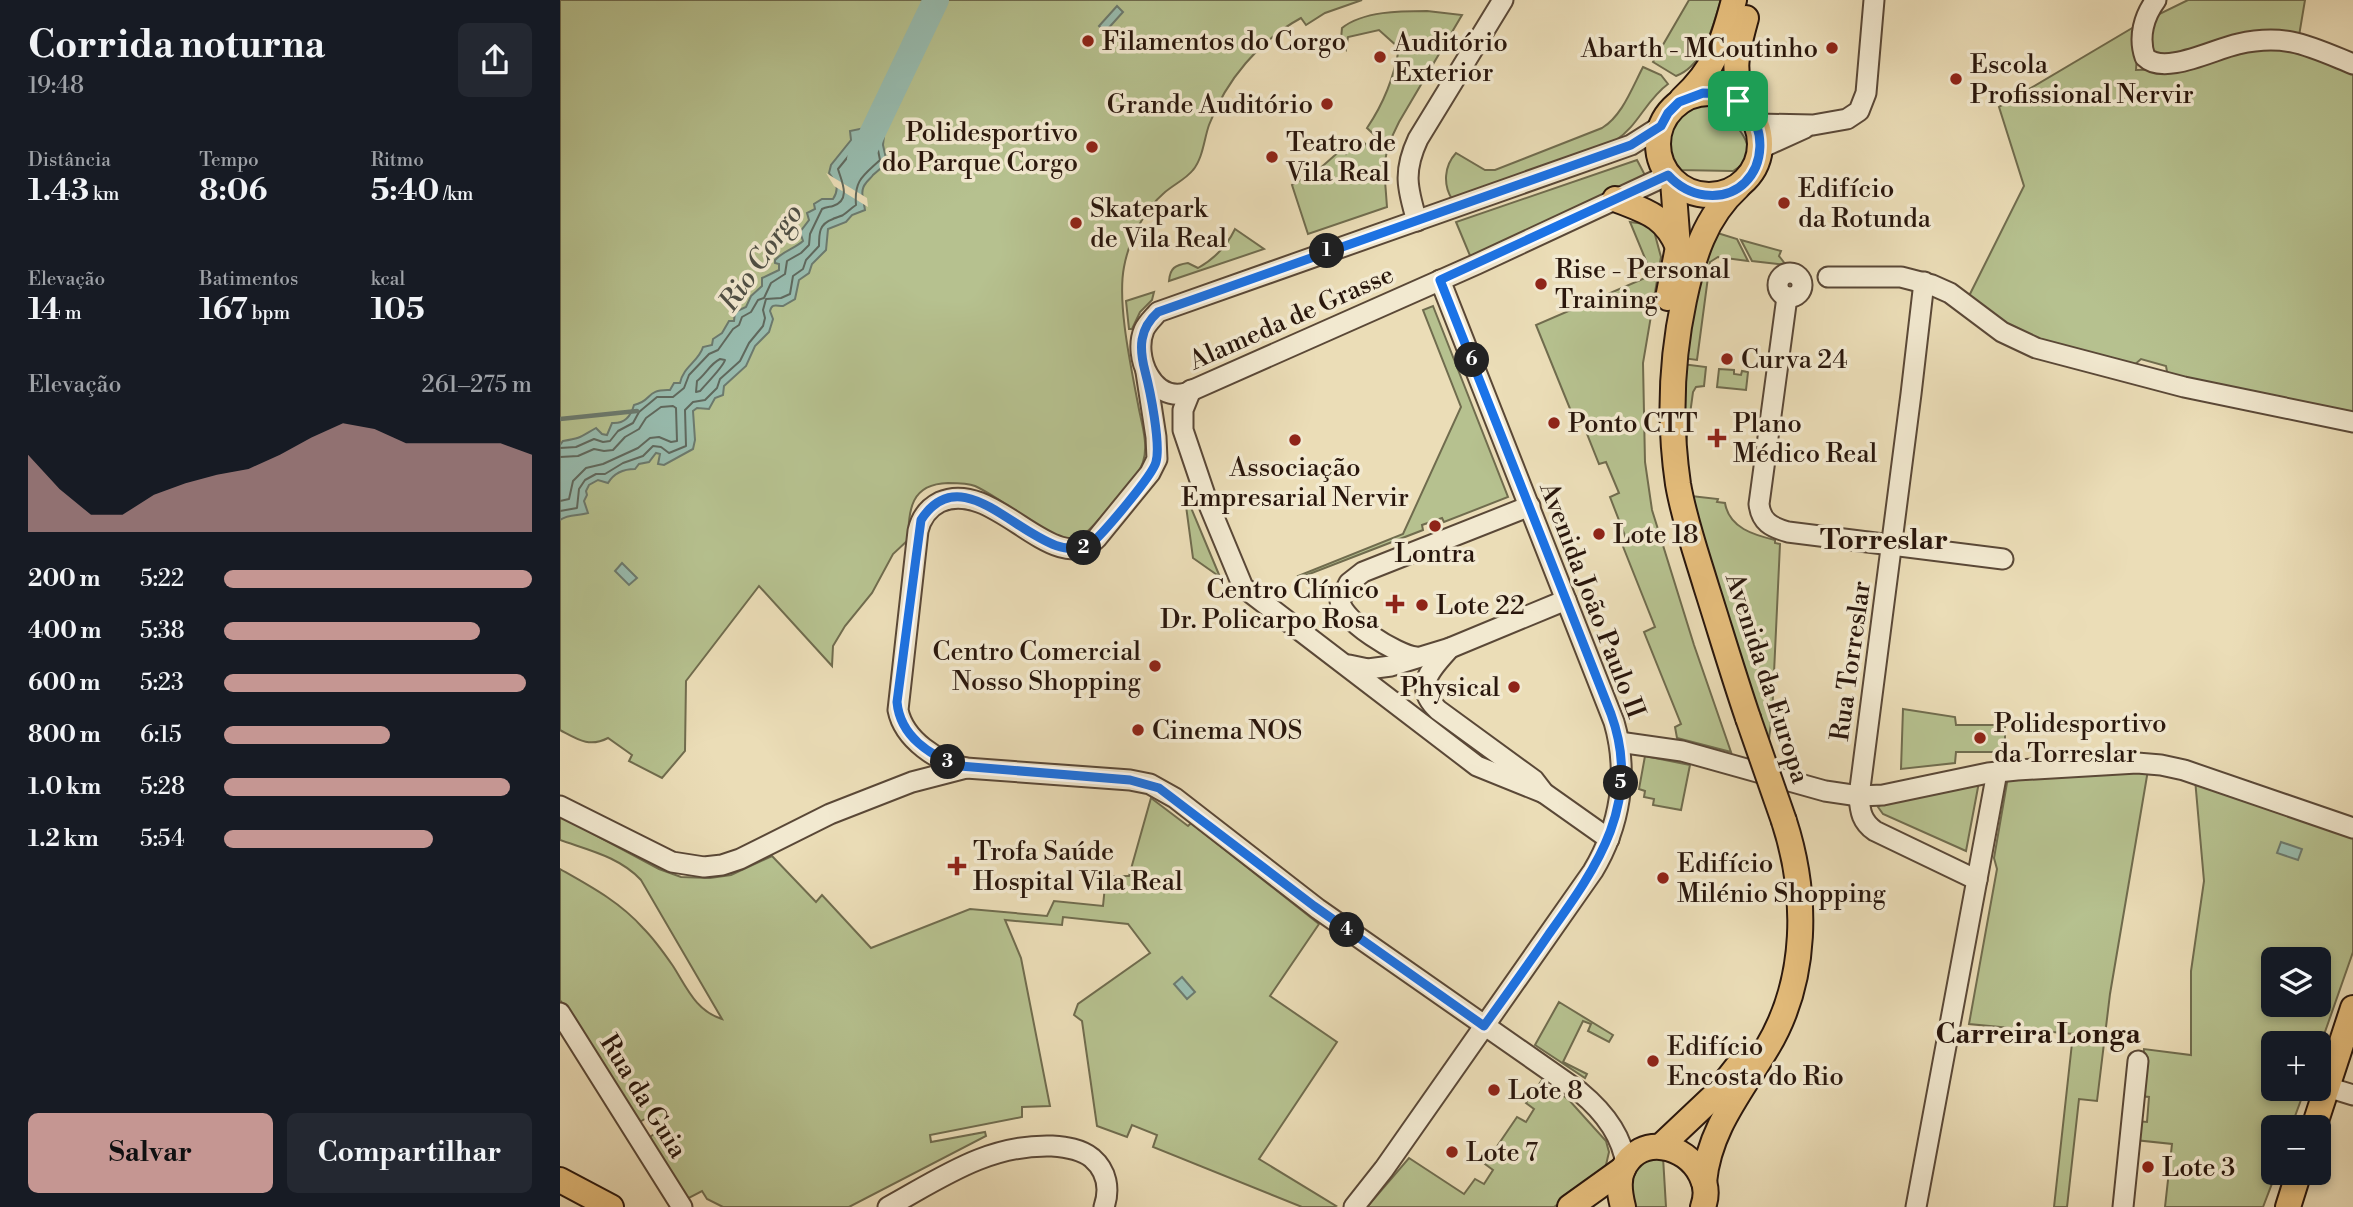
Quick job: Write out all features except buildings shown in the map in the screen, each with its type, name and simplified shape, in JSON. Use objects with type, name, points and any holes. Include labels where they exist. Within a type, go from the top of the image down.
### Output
[{"type":"main road","points":[[1734,0],[1717,55],[1704,76],[1668,113],[1661,126],[1658,142],[1660,159],[1671,178],[1685,189],[1698,194],[1712,196],[1726,193],[1738,187],[1754,170],[1755,127],[1737,84],[1735,70],[1751,0]]},
{"type":"main road","points":[[1679,102],[1691,96],[1715,93],[1738,101],[1755,127]]},
{"type":"main road","name":"Avenida da Europa","points":[[1671,178],[1678,247],[1657,365],[1656,431],[1660,475],[1676,546],[1777,824],[1795,859],[1800,901],[1799,944],[1795,979],[1789,999],[1775,1034],[1712,1141],[1708,1154],[1705,1199]]},
{"type":"main road","name":"Avenida da Europa","points":[[1738,187],[1725,200],[1706,228],[1696,254],[1675,352],[1673,408],[1675,455],[1683,507],[1740,720]]},
{"type":"main road","points":[[1615,199],[1658,218],[1667,226],[1678,247]]},
{"type":"main road","name":"Avenida da Europa","points":[[1570,1207],[1640,1152],[1661,1146],[1726,1082],[1750,1048],[1771,1005],[1779,979],[1785,932],[1777,824]]},
{"type":"main road","points":[[2331,1075],[2353,1008]]},
{"type":"main road","points":[[1661,1146],[1682,1152],[1692,1160],[1705,1199]]},
{"type":"main road","points":[[1623,1207],[1620,1180],[1624,1167]]},
{"type":"main road","points":[[560,1180],[611,1207]]},
{"type":"main road","points":[[2288,1207],[2296,1185]]},
{"type":"street","points":[[1424,219],[1408,184],[1410,155],[1503,0]]},
{"type":"street","points":[[1424,219],[1420,181],[1422,158],[1517,0]]},
{"type":"street","points":[[1755,127],[1813,125],[1847,119],[1859,111],[1866,93],[1874,0]]},
{"type":"street","points":[[2156,0],[2146,15],[2143,27],[2143,54],[2151,62],[2172,64],[2236,44],[2281,39],[2302,43],[2353,64]]},
{"type":"street","name":"Alameda de Grasse","points":[[1661,126],[1631,145],[1158,312],[1145,328],[1142,338],[1141,351],[1146,371],[1152,382],[1167,392],[1180,395],[1615,199],[1671,178]]},
{"type":"street","points":[[1828,277],[1901,277],[1923,282],[1950,293],[2002,332],[2036,348],[2184,387],[2353,422]]},
{"type":"street","name":"Avenida João Paulo II","points":[[1354,1207],[1384,1169],[1597,865],[1614,825],[1620,795],[1619,742],[1611,714],[1440,280]]},
{"type":"street","name":"Rua Torreslar","points":[[1859,796],[1923,282]]},
{"type":"street","points":[[1787,297],[1760,491],[1760,515],[1771,526],[1788,532],[2003,559]]},
{"type":"street","points":[[1146,371],[1157,459],[1154,467],[1089,545],[1074,549],[1053,545],[985,505],[968,498],[954,498],[940,503],[929,510],[921,520],[898,710],[903,725],[919,744],[941,759],[966,768],[1130,780],[1159,788],[1314,906],[1554,1072],[1590,1101],[1617,1135],[1624,1153],[1624,1167]]},
{"type":"street","points":[[1191,390],[1183,410],[1183,430],[1206,498],[1240,583],[1477,766],[1544,793],[1609,839]]},
{"type":"street","points":[[1416,657],[1391,648],[1342,610],[1340,601],[1344,590],[1363,572],[1530,506]]},
{"type":"street","points":[[1338,660],[1368,670],[1391,666],[1450,648],[1566,600]]},
{"type":"street","points":[[1450,648],[1431,670],[1426,681],[1425,691],[1430,702],[1534,780],[1544,793]]},
{"type":"street","points":[[1619,742],[1682,751],[1825,792],[1859,796],[1883,795],[1997,772],[2124,764],[2161,765],[2184,770],[2353,828]]},
{"type":"street","points":[[560,806],[672,862],[696,867],[714,867],[740,859],[830,814],[912,782],[966,768]]},
{"type":"street","points":[[1916,1207],[1997,772]]},
{"type":"street","points":[[1859,796],[1861,814],[1868,826],[1977,880]]},
{"type":"street","name":"Rua da Guia","points":[[560,1013],[682,1207]]},
{"type":"street","points":[[2123,1207],[2138,1061]]},
{"type":"street","points":[[2331,1088],[2353,1095]]},
{"type":"street","points":[[888,1207],[976,1160],[1002,1150],[1039,1146],[1078,1151],[1094,1160],[1104,1172],[1107,1195],[1104,1207]]},
{"type":"green space","points":[[560,0],[1362,0],[1325,13],[1306,25],[1301,18],[1258,50],[1235,77],[1216,108],[1193,170],[1157,200],[1138,226],[1124,267],[1122,282],[1129,354],[1145,448],[1143,462],[1130,485],[1089,530],[1073,541],[1047,531],[975,486],[948,483],[926,488],[914,501],[911,509],[908,540],[893,554],[872,593],[845,626],[833,646],[832,666],[759,586],[686,681],[685,751],[662,778],[629,761],[632,755],[608,738],[589,742],[560,730]]},
{"type":"green space","points":[[1689,0],[1721,0],[1701,54],[1686,71],[1676,76],[1653,62]]},
{"type":"green space","points":[[2188,0],[2305,0],[2299,36],[2180,55],[2151,54],[2149,19]]},
{"type":"green space","points":[[1427,11],[1462,15],[1388,145],[1384,167],[1387,207],[1308,234],[1292,185],[1317,171],[1342,149],[1346,154],[1359,138],[1373,151],[1382,142],[1367,128],[1388,90],[1399,48],[1379,30],[1348,37],[1346,49],[1341,39],[1342,28],[1371,15]]},
{"type":"green space","points":[[2139,24],[2136,70],[2173,69],[2270,45],[2353,70],[2353,414],[2168,377],[2166,366],[2141,359],[2132,367],[2029,339],[1968,298],[2024,186],[1999,107]]},
{"type":"green space","points":[[1643,67],[1661,75],[1668,84],[1616,140],[1452,199],[1446,176],[1456,153],[1485,170],[1495,170],[1602,128],[1621,109]]},
{"type":"green space","points":[[1699,101],[1714,102],[1743,136],[1748,154],[1743,163],[1733,171],[1678,170],[1670,160],[1665,140],[1667,130],[1679,112]]},
{"type":"green space","points":[[1637,160],[1647,179],[1471,258],[1456,222]]},
{"type":"green space","points":[[1630,222],[1645,224],[1654,231],[1661,257],[1643,363],[1645,462],[1652,510],[1731,752],[1677,738],[1675,727],[1681,724],[1644,632],[1655,627],[1622,544],[1627,541],[1610,497],[1619,493],[1606,462],[1599,464],[1583,424],[1577,426],[1536,325],[1652,275]]},
{"type":"green space","points":[[1235,229],[1264,249],[1169,281],[1172,270],[1177,266],[1188,263],[1198,268],[1209,260],[1224,246]]},
{"type":"green space","points":[[1711,231],[1737,239],[1748,261],[1718,257],[1710,262],[1697,360],[1682,358]]},
{"type":"green space","points":[[1741,240],[1781,251],[1779,256],[1786,265],[1752,261]]},
{"type":"green space","points":[[1154,292],[1152,300],[1140,312],[1132,329],[1129,329],[1126,301]]},
{"type":"green space","points":[[1433,306],[1508,497],[1444,522],[1442,518],[1422,525],[1423,530],[1299,578],[1298,576],[1403,534],[1461,407],[1423,310]]},
{"type":"green space","points":[[1682,364],[1706,367],[1704,386],[1696,387],[1693,392],[1684,458]]},
{"type":"green space","points":[[1719,369],[1734,370],[1734,374],[1741,375],[1742,371],[1748,372],[1746,390],[1717,387]]},
{"type":"green space","points":[[1184,491],[1220,577],[1193,558]]},
{"type":"green space","points":[[1691,496],[1718,499],[1717,502],[1725,503],[1727,512],[1737,524],[1751,533],[1780,544],[1772,716],[1768,746]]},
{"type":"green space","points":[[1903,709],[1955,717],[1956,725],[2005,725],[2005,752],[1956,752],[1955,763],[1901,769]]},
{"type":"green space","points":[[1645,756],[1690,765],[1681,810],[1653,805],[1654,799],[1644,797],[1645,791],[1639,789]]},
{"type":"green space","points":[[2148,770],[2110,994],[2097,1101],[2079,1099],[2067,1207],[2054,1207],[2073,1034],[1969,1024],[1997,869],[1994,858],[2008,777]]},
{"type":"green space","points":[[2195,779],[2353,835],[2353,952],[2331,1015],[2331,947],[2261,947],[2261,1017],[2330,1017],[2325,1031],[2261,1031],[2261,1101],[2301,1101],[2295,1115],[2261,1115],[2261,1185],[2271,1185],[2263,1207],[2165,1207],[2172,1144],[2135,1140],[2137,1121],[2147,1122],[2149,1097],[2140,1096],[2144,1049],[2191,1055],[2191,971],[2204,881]]},
{"type":"green space","points":[[1979,782],[1966,851],[1883,814],[1878,807],[1882,804]]},
{"type":"green space","points":[[1151,798],[1188,826],[1191,823],[1319,924],[1270,996],[1337,1042],[1259,1159],[1336,1206],[1334,1207],[1302,1207],[1153,1147],[1157,1135],[1132,1125],[1127,1137],[1097,1126],[1082,1021],[1074,1015],[1078,1004],[1150,953],[1128,924],[1063,917],[1062,925],[1005,920],[1021,958],[1050,1106],[1022,1107],[1022,1117],[930,1135],[931,1142],[985,1132],[986,1136],[849,1207],[723,1207],[707,1199],[702,1191],[685,1200],[648,1138],[664,1128],[655,1113],[638,1123],[560,1000],[560,869],[625,910],[659,946],[699,1005],[722,1019],[641,880],[614,860],[560,840],[560,816],[659,869],[681,877],[710,878],[731,875],[772,856],[816,902],[822,895],[871,948],[970,909],[1047,916],[1054,901],[1103,906],[1106,876],[1129,876]]},
{"type":"green space","points":[[1559,1002],[1613,1035],[1609,1042],[1588,1031],[1591,1024],[1583,1021],[1563,1062],[1587,1074],[1585,1078],[1535,1045]]},
{"type":"green space","points":[[1542,1080],[1569,1100],[1606,1141],[1609,1152],[1606,1165],[1591,1180],[1554,1207],[1367,1207],[1409,1158],[1464,1194],[1475,1179],[1484,1184],[1493,1170],[1485,1164],[1517,1117],[1526,1122],[1534,1109],[1526,1103]]},
{"type":"green space","points":[[1663,1157],[1666,1207],[1633,1207],[1630,1188],[1636,1170],[1648,1160]]},
{"type":"water","points":[[1117,6],[1123,12],[1105,32],[1099,26]]},
{"type":"water","points":[[874,126],[884,136],[887,163],[864,186],[862,196],[865,210],[828,229],[826,250],[812,264],[809,273],[799,280],[795,299],[783,306],[772,307],[770,311],[773,319],[769,332],[755,346],[746,366],[724,386],[723,395],[715,398],[709,409],[697,408],[693,411],[693,449],[664,465],[658,464],[660,454],[656,453],[649,462],[620,472],[608,483],[598,480],[589,485],[586,491],[584,501],[588,513],[560,520],[560,445],[563,441],[581,437],[596,428],[607,435],[612,423],[627,418],[634,405],[656,391],[670,390],[674,383],[680,383],[703,347],[712,345],[713,339],[722,333],[729,321],[734,321],[735,312],[746,307],[751,296],[762,286],[762,278],[779,270],[779,264],[775,263],[775,260],[803,241],[800,232],[809,220],[807,213],[815,209],[814,204],[822,199],[833,199],[837,189],[829,173],[831,165],[851,140],[850,131]]},
{"type":"water","points":[[622,563],[637,578],[629,585],[615,571]]},
{"type":"water","points":[[2281,842],[2302,849],[2298,860],[2277,853]]},
{"type":"water","points":[[1182,977],[1195,992],[1187,999],[1174,984]]},
{"type":"pier","points":[[826,173],[867,198],[868,207],[834,186]]},
{"type":"waterway","name":"Rio Corgo","points":[[860,159],[936,0]]},
{"type":"waterway","points":[[560,419],[637,411]]},
{"type":"place","name":"Filamentos do Corgo","points":[[1088,41]]},
{"type":"place","name":"Abarth - MCoutinho","points":[[1832,48]]},
{"type":"place","name":"Auditório Exterior","points":[[1380,57]]},
{"type":"place","name":"Escola Profissional Nervir","points":[[1956,79]]},
{"type":"place","name":"Grande Auditório","points":[[1327,104]]},
{"type":"place","name":"Polidesportivo do Parque Corgo","points":[[1092,147]]},
{"type":"place","name":"Teatro de Vila Real","points":[[1272,157]]},
{"type":"place","name":"Edifício da Rotunda","points":[[1784,203]]},
{"type":"place","name":"Skatepark de Vila Real","points":[[1076,223]]},
{"type":"place","name":"Rise - Personal Training","points":[[1541,284]]},
{"type":"place","name":"Curva 24","points":[[1727,359]]},
{"type":"place","name":"Ponto CTT","points":[[1554,423]]},
{"type":"place","name":"Plano Médico Real","points":[[1717,438]]},
{"type":"place","name":"Associação Empresarial Nervir","points":[[1295,440]]},
{"type":"place","name":"Lontra","points":[[1435,526]]},
{"type":"place","name":"Lote 18","points":[[1599,534]]},
{"type":"place","name":"Centro Clínico Dr. Policarpo Rosa","points":[[1395,604]]},
{"type":"place","name":"Lote 22","points":[[1422,605]]},
{"type":"place","name":"Centro Comercial Nosso Shopping","points":[[1155,666]]},
{"type":"place","name":"Physical","points":[[1514,687]]},
{"type":"place","name":"Cinema NOS","points":[[1138,730]]},
{"type":"place","name":"Polidesportivo da Torreslar","points":[[1980,738]]},
{"type":"place","name":"Trofa Saúde Hospital Vila Real","points":[[957,866]]},
{"type":"place","name":"Edifício Milénio Shopping","points":[[1663,878]]},
{"type":"place","name":"Edifício Encosta do Rio","points":[[1653,1061]]},
{"type":"place","name":"Lote 8","points":[[1494,1090]]},
{"type":"place","name":"Lote 7","points":[[1452,1152]]},
{"type":"place","name":"Lote 3","points":[[2148,1167]]},
{"type":"district","name":"Torreslar","points":[[1884,539]]},
{"type":"district","name":"Carreira Longa","points":[[2038,1033]]},
{"type":"route","points":[[1715,93],[1738,101],[1757,124],[1761,148],[1758,163],[1738,187],[1712,196],[1698,194],[1685,189],[1668,175],[1440,280],[1611,714],[1621,754],[1619,804],[1614,825],[1600,858],[1574,900],[1484,1026],[1314,906],[1159,788],[1140,781],[966,768],[934,755],[907,732],[900,718],[897,702],[921,520],[929,510],[940,503],[954,498],[968,498],[980,502],[1059,547],[1085,548],[1093,542],[1150,473],[1157,459],[1156,437],[1141,351],[1145,328],[1158,312],[1631,145],[1661,126],[1668,113],[1679,102],[1691,96],[1715,93]]}]
